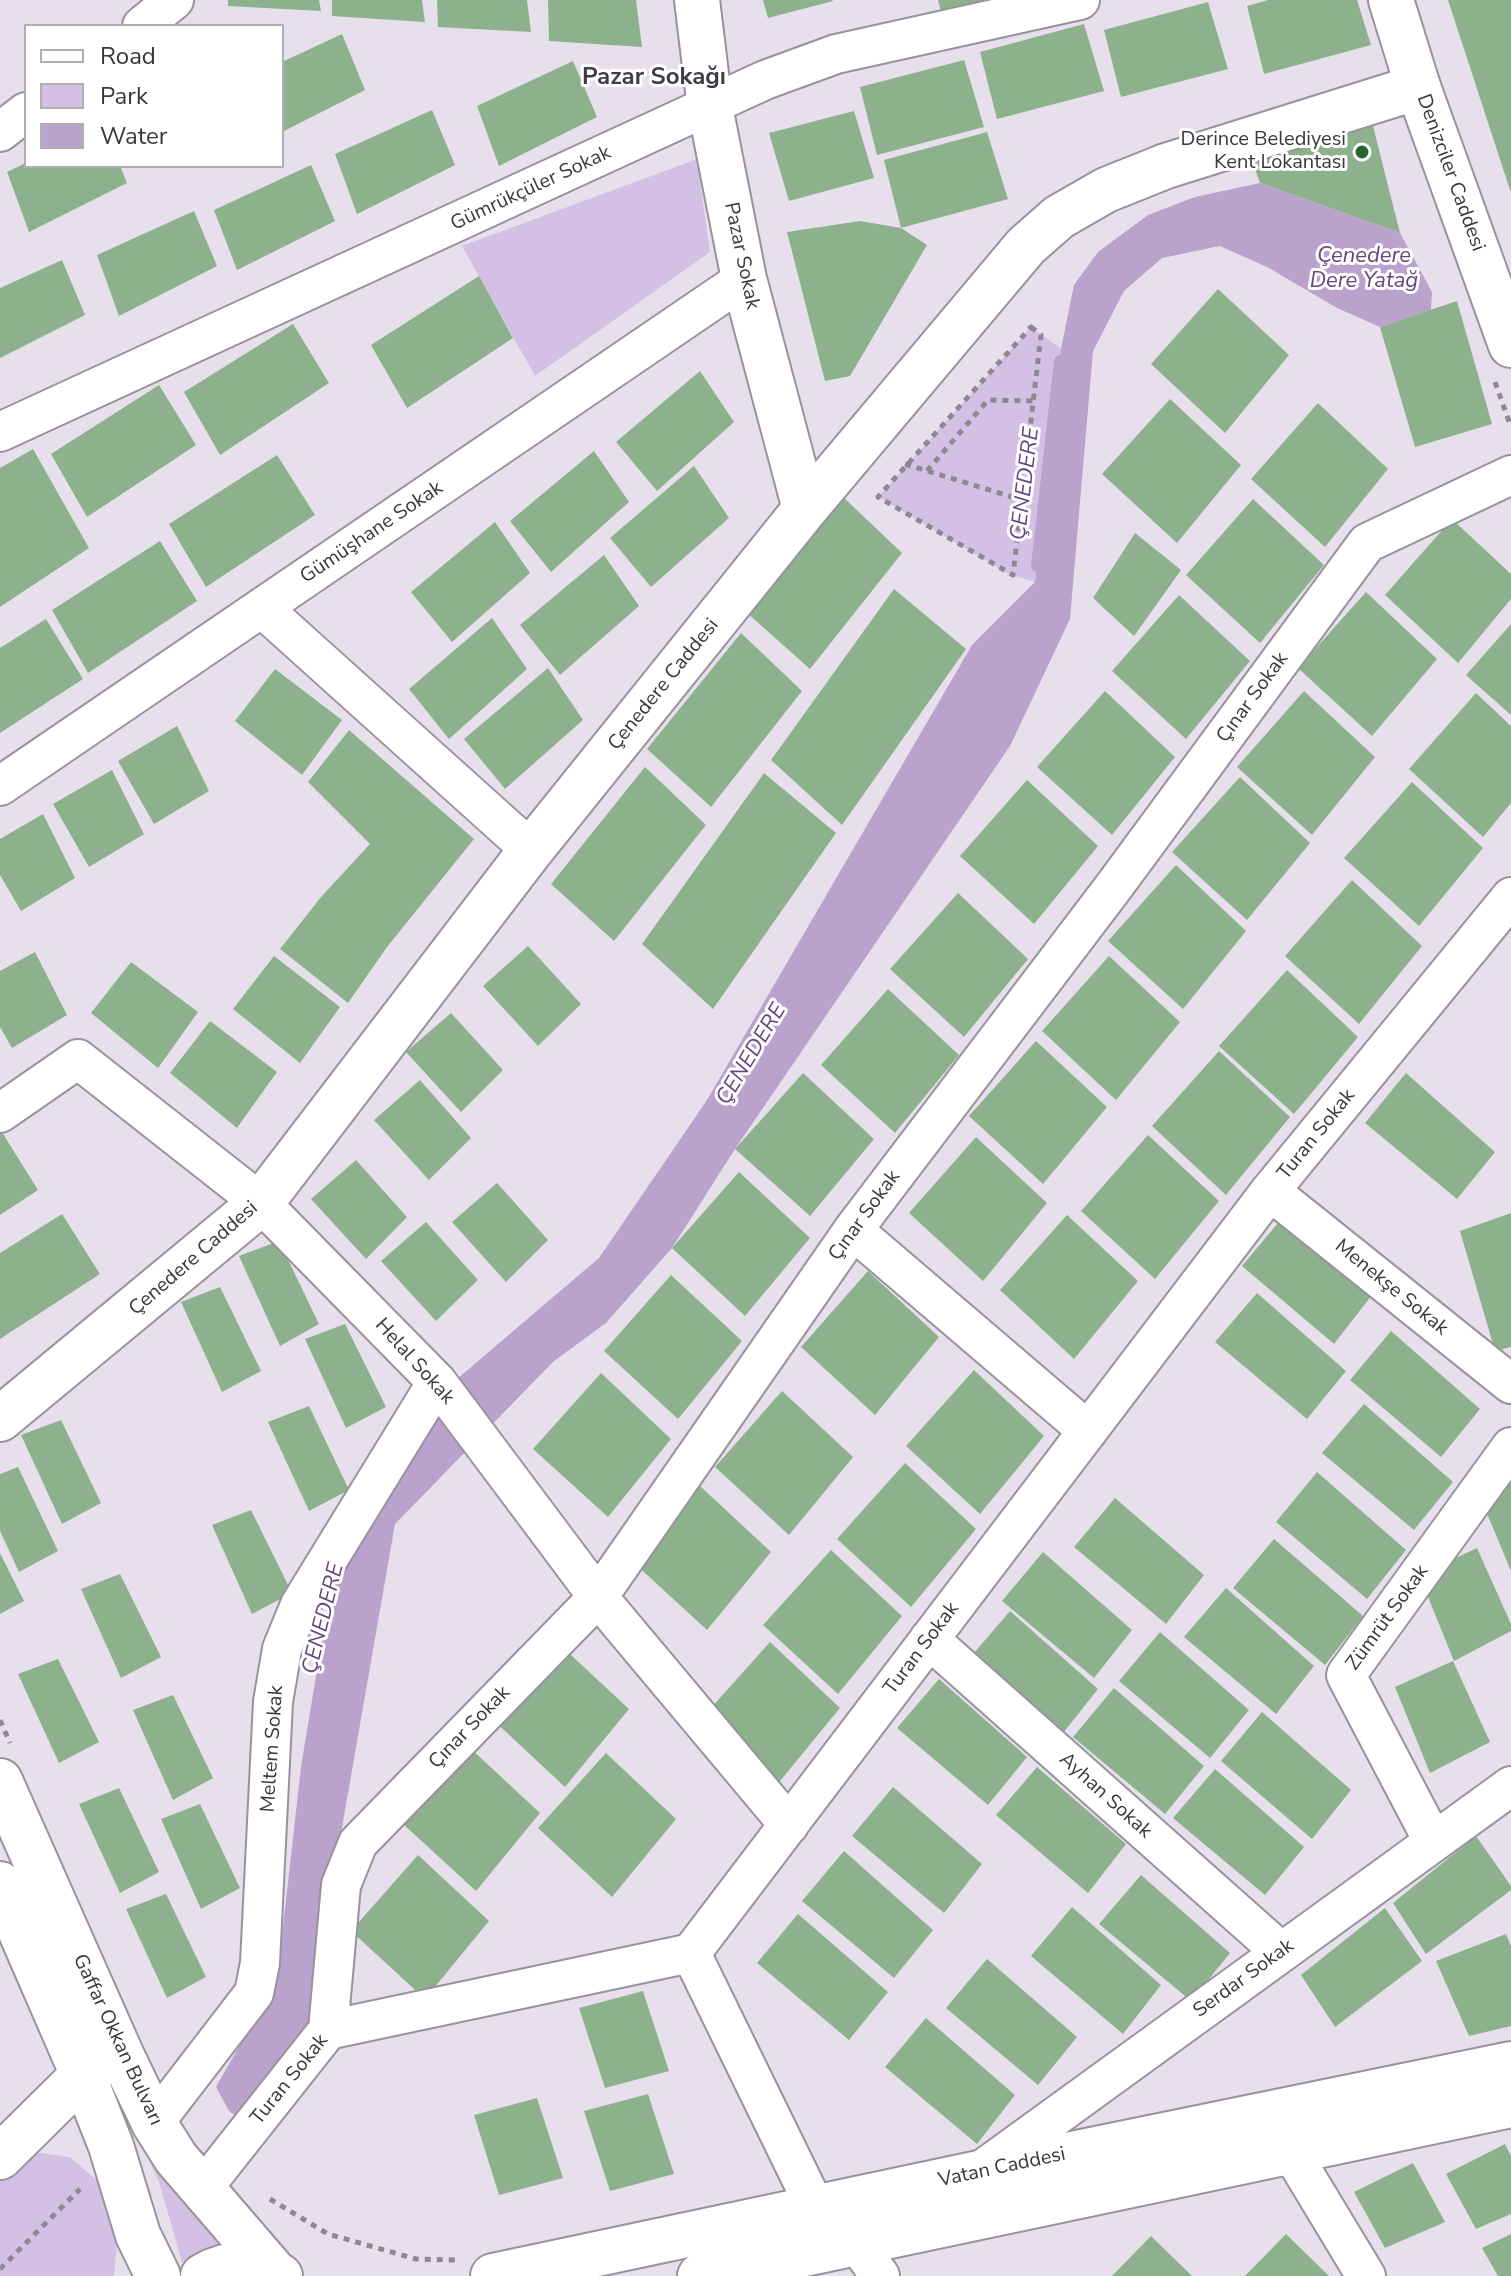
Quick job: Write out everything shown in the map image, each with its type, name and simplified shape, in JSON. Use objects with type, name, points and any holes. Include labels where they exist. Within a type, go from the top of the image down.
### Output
[{"type":"main road","name":"Pazar Sokak","points":[[697,0],[710,107],[744,279],[805,509]]},
{"type":"main road","name":"Denizciler Caddesi","points":[[1391,0],[1418,87],[1500,280],[1511,345]]},
{"type":"main road","name":"Çenedere Caddesi","points":[[0,1419],[261,1203],[531,850],[805,509],[1026,246],[1059,217],[1106,190],[1166,166],[1418,87]]},
{"type":"main road","name":"Gaffar Okkan Bulvarı","points":[[6,1764],[120,2052],[154,2123],[176,2158],[213,2176],[278,2274]]},
{"type":"main road","name":"Gaffar Okkan Bulvarı","points":[[0,1884],[83,2075],[111,2146],[138,2235],[158,2276]]},
{"type":"main road","points":[[0,2157],[83,2075],[120,2052]]},
{"type":"main road","name":"Vatan Caddesi","points":[[476,2268],[816,2209],[1511,2064]]},
{"type":"main road","points":[[700,2276],[869,2260],[1291,2152],[1511,2105]]},
{"type":"main road","points":[[203,2276],[216,2268],[236,2264],[257,2265],[278,2274]]},
{"type":"street","points":[[144,24],[174,0]]},
{"type":"street","name":"Gümrükçüler Sokak","points":[[0,432],[765,80],[836,54],[1080,0]]},
{"type":"street","points":[[0,132],[24,114]]},
{"type":"street","name":"Gümüşhane Sokak","points":[[0,786],[744,279]]},
{"type":"street","name":"Çınar Sokak","points":[[328,2030],[341,1885],[358,1843],[598,1597],[853,1230],[1115,885],[1367,543],[1511,475]]},
{"type":"street","points":[[262,608],[531,850]]},
{"type":"street","name":"Turan Sokak","points":[[213,2176],[328,2030],[691,1953],[1270,1191],[1511,897]]},
{"type":"street","name":"Helal Sokak","points":[[0,1113],[78,1059],[261,1203],[437,1382],[598,1597],[789,1825]]},
{"type":"street","name":"Menekşe Sokak","points":[[1270,1191],[1511,1384]]},
{"type":"street","points":[[853,1230],[1088,1431]]},
{"type":"street","name":"Meltem Sokak","points":[[154,2123],[254,1993],[261,1947],[273,1702],[282,1649],[300,1605],[437,1382]]},
{"type":"street","name":"Zümrüt Sokak","points":[[1433,1841],[1346,1675],[1511,1447]]},
{"type":"street","name":"Ayhan Sokak","points":[[929,1639],[1281,1952]]},
{"type":"street","name":"Serdar Sokak","points":[[979,2173],[1511,1786]]},
{"type":"street","points":[[691,1953],[816,2209]]},
{"type":"street","points":[[1291,2152],[1366,2276]]},
{"type":"path","points":[[1031,327],[1041,335],[1033,401],[1013,575],[878,497],[1031,327]]},
{"type":"path","points":[[927,471],[988,400],[1033,401]]},
{"type":"path","points":[[875,426],[906,465],[1022,500]]},
{"type":"path","points":[[0,1720],[6,1764]]},
{"type":"path","points":[[213,2176],[241,2182],[328,2234],[416,2259],[476,2268]]},
{"type":"path","points":[[0,2269],[82,2187]]},
{"type":"green space","points":[[697,159],[710,252],[535,376],[462,246]]},
{"type":"green space","points":[[1031,327],[1061,349],[1035,582],[1007,573],[878,497]]},
{"type":"green space","points":[[125,2109],[219,2245],[182,2262],[159,2182]]},
{"type":"green space","points":[[33,2152],[70,2157],[106,2188],[118,2232],[114,2276],[0,2276],[0,2181]]},
{"type":"water","name":"Çenedere Dere Yatağ","points":[[1260,183],[1400,233],[1432,292],[1431,310],[1380,327],[1337,308],[1269,268],[1220,246],[1162,258],[1124,291],[1093,351],[1070,619],[1010,746],[735,1149],[672,1248],[606,1323],[554,1361],[395,1524],[333,1879],[323,2027],[242,2120],[229,2111],[216,2087],[277,1980],[301,1767],[332,1579],[450,1385],[599,1258],[707,1100],[972,645],[1035,582],[1061,349],[1074,285],[1098,252],[1148,215],[1195,197]]},
{"type":"building","points":[[228,0],[319,0],[321,11],[228,6]]},
{"type":"building","points":[[332,0],[422,0],[425,22],[332,16]]},
{"type":"building","points":[[437,0],[527,0],[531,32],[438,27]]},
{"type":"building","points":[[548,0],[636,0],[642,47],[549,41]]},
{"type":"building","points":[[763,0],[832,0],[833,1],[768,18]]},
{"type":"building","points":[[938,0],[1015,0],[943,20]]},
{"type":"building","points":[[1268,0],[1357,0],[1371,45],[1264,74],[1247,6]]},
{"type":"building","points":[[1448,0],[1511,0],[1511,190],[1510,190]]},
{"type":"building","points":[[1208,2],[1228,69],[1121,97],[1104,30]]},
{"type":"building","points":[[1084,24],[1104,91],[997,119],[980,52]]},
{"type":"building","points":[[342,34],[365,90],[284,131],[284,61]]},
{"type":"building","points":[[964,60],[984,127],[877,155],[860,87]]},
{"type":"building","points":[[573,61],[597,117],[499,166],[477,106]]},
{"type":"building","points":[[432,110],[455,165],[357,214],[335,154]]},
{"type":"building","points":[[854,111],[874,178],[789,201],[769,133]]},
{"type":"building","points":[[1370,114],[1400,233],[1260,183],[1249,153]]},
{"type":"building","points":[[987,132],[1008,199],[901,228],[884,160]]},
{"type":"building","points":[[24,164],[24,168],[121,168],[127,183],[29,232],[7,172]]},
{"type":"building","points":[[311,165],[335,221],[237,270],[214,210]]},
{"type":"building","points":[[194,211],[217,266],[119,316],[97,255]]},
{"type":"building","points":[[860,221],[901,228],[927,245],[850,376],[825,381],[787,232]]},
{"type":"building","points":[[62,260],[85,315],[0,358],[0,288]]},
{"type":"building","points":[[479,276],[513,338],[407,408],[371,345]]},
{"type":"building","points":[[1218,289],[1289,355],[1225,433],[1151,364]]},
{"type":"building","points":[[1457,301],[1492,424],[1415,447],[1380,327]]},
{"type":"building","points":[[293,324],[329,383],[220,455],[184,392]]},
{"type":"building","points":[[700,371],[734,422],[657,491],[616,442]]},
{"type":"building","points":[[159,385],[196,445],[87,517],[51,454]]},
{"type":"building","points":[[1170,399],[1241,465],[1177,543],[1102,474]]},
{"type":"building","points":[[1318,403],[1388,469],[1325,547],[1251,479]]},
{"type":"building","points":[[33,449],[89,548],[0,607],[0,468]]},
{"type":"building","points":[[594,451],[629,502],[551,572],[510,521]]},
{"type":"building","points":[[277,455],[315,515],[206,587],[169,524]]},
{"type":"building","points":[[694,466],[729,518],[651,587],[610,538]]},
{"type":"building","points":[[841,495],[902,553],[810,669],[746,612]]},
{"type":"building","points":[[1253,499],[1324,565],[1260,643],[1186,575]]},
{"type":"building","points":[[1452,519],[1511,574],[1511,599],[1458,663],[1385,595]]},
{"type":"building","points":[[495,522],[530,573],[452,642],[411,592]]},
{"type":"building","points":[[1135,533],[1181,570],[1134,636],[1093,598]]},
{"type":"building","points":[[160,541],[197,601],[88,673],[52,610]]},
{"type":"building","points":[[604,555],[639,606],[560,675],[520,625]]},
{"type":"building","points":[[894,589],[966,649],[842,825],[771,760]]},
{"type":"building","points":[[1366,592],[1437,659],[1372,736],[1298,668]]},
{"type":"building","points":[[1179,595],[1250,661],[1186,739],[1112,671]]},
{"type":"building","points":[[492,618],[527,669],[449,739],[409,689]]},
{"type":"building","points":[[46,619],[83,679],[0,733],[0,648]]},
{"type":"building","points":[[1511,624],[1511,715],[1466,675]]},
{"type":"building","points":[[741,633],[802,691],[711,807],[647,749]]},
{"type":"building","points":[[548,668],[583,720],[505,789],[464,739]]},
{"type":"building","points":[[275,669],[342,720],[302,775],[235,721]]},
{"type":"building","points":[[1105,691],[1175,757],[1112,835],[1037,767]]},
{"type":"building","points":[[1304,691],[1375,757],[1312,835],[1237,767]]},
{"type":"building","points":[[1476,693],[1511,726],[1511,803],[1483,837],[1409,769]]},
{"type":"building","points":[[177,726],[209,791],[154,824],[118,761]]},
{"type":"building","points":[[349,730],[474,839],[387,947],[348,1003],[280,949],[321,897],[370,844],[308,782]]},
{"type":"building","points":[[645,767],[706,825],[614,941],[551,884]]},
{"type":"building","points":[[112,770],[144,834],[89,867],[53,804]]},
{"type":"building","points":[[764,773],[836,833],[713,1009],[642,944]]},
{"type":"building","points":[[1240,777],[1310,843],[1247,920],[1172,852]]},
{"type":"building","points":[[1027,780],[1098,846],[1034,924],[960,856]]},
{"type":"building","points":[[1412,782],[1483,848],[1419,926],[1344,858]]},
{"type":"building","points":[[43,814],[75,878],[21,911],[0,875],[0,839]]},
{"type":"building","points":[[1176,865],[1246,931],[1183,1009],[1108,941]]},
{"type":"building","points":[[1352,880],[1422,946],[1359,1024],[1285,956]]},
{"type":"building","points":[[958,893],[1028,959],[964,1037],[890,969]]},
{"type":"building","points":[[528,946],[581,1004],[538,1046],[483,986]]},
{"type":"building","points":[[35,952],[67,1015],[12,1048],[0,1027],[0,971]]},
{"type":"building","points":[[274,956],[340,1007],[300,1063],[233,1009]]},
{"type":"building","points":[[1109,956],[1180,1022],[1116,1100],[1042,1031]]},
{"type":"building","points":[[131,962],[198,1012],[158,1068],[91,1013]]},
{"type":"building","points":[[1287,970],[1358,1037],[1294,1114],[1219,1046]]},
{"type":"building","points":[[888,989],[959,1055],[895,1133],[821,1065]]},
{"type":"building","points":[[451,1013],[503,1070],[461,1112],[406,1052]]},
{"type":"building","points":[[210,1021],[277,1072],[237,1128],[170,1073]]},
{"type":"building","points":[[1036,1041],[1107,1107],[1043,1184],[969,1116]]},
{"type":"building","points":[[1219,1051],[1290,1117],[1226,1195],[1152,1126]]},
{"type":"building","points":[[803,1073],[874,1139],[810,1216],[735,1149]]},
{"type":"building","points":[[1406,1073],[1495,1152],[1457,1199],[1365,1123]]},
{"type":"building","points":[[420,1080],[471,1138],[429,1180],[374,1120]]},
{"type":"building","points":[[0,1129],[38,1190],[0,1215]]},
{"type":"building","points":[[1148,1135],[1219,1201],[1155,1279],[1081,1211]]},
{"type":"building","points":[[976,1137],[1047,1203],[983,1281],[909,1213]]},
{"type":"building","points":[[356,1160],[407,1217],[366,1259],[311,1199]]},
{"type":"building","points":[[739,1172],[810,1238],[745,1316],[672,1248]]},
{"type":"building","points":[[497,1183],[548,1240],[506,1282],[452,1222]]},
{"type":"building","points":[[1511,1213],[1511,1347],[1495,1351],[1460,1231]]},
{"type":"building","points":[[62,1214],[100,1274],[0,1339],[0,1253]]},
{"type":"building","points":[[1067,1215],[1138,1281],[1074,1359],[1000,1290]]},
{"type":"building","points":[[1283,1217],[1372,1295],[1334,1344],[1242,1266]]},
{"type":"building","points":[[426,1222],[478,1280],[436,1321],[381,1261]]},
{"type":"building","points":[[279,1241],[319,1324],[280,1346],[239,1256]]},
{"type":"building","points":[[868,1271],[939,1337],[875,1415],[801,1347]]},
{"type":"building","points":[[671,1275],[742,1341],[678,1419],[604,1351]]},
{"type":"building","points":[[220,1287],[261,1371],[222,1392],[181,1302]]},
{"type":"building","points":[[1257,1293],[1346,1371],[1307,1419],[1215,1342]]},
{"type":"building","points":[[345,1324],[386,1407],[346,1428],[305,1339]]},
{"type":"building","points":[[1391,1331],[1480,1409],[1441,1457],[1350,1380]]},
{"type":"building","points":[[974,1370],[1044,1436],[980,1514],[906,1446]]},
{"type":"building","points":[[601,1373],[671,1439],[608,1517],[533,1449]]},
{"type":"building","points":[[782,1391],[853,1457],[789,1535],[715,1467]]},
{"type":"building","points":[[1364,1404],[1453,1482],[1414,1530],[1322,1453]]},
{"type":"building","points":[[309,1406],[349,1490],[309,1511],[268,1422]]},
{"type":"building","points":[[61,1420],[101,1503],[62,1524],[21,1435]]},
{"type":"building","points":[[905,1463],[976,1529],[911,1607],[837,1539]]},
{"type":"building","points":[[18,1467],[58,1551],[19,1572],[0,1531],[0,1474]]},
{"type":"building","points":[[1317,1472],[1406,1550],[1367,1599],[1276,1522]]},
{"type":"building","points":[[1511,1481],[1511,1571],[1483,1504]]},
{"type":"building","points":[[700,1486],[771,1552],[707,1630],[633,1562]]},
{"type":"building","points":[[1115,1498],[1204,1575],[1166,1624],[1074,1547]]},
{"type":"building","points":[[251,1510],[292,1593],[252,1614],[212,1525]]},
{"type":"building","points":[[1274,1539],[1363,1616],[1325,1665],[1233,1588]]},
{"type":"building","points":[[1477,1548],[1511,1624],[1511,1631],[1454,1661],[1419,1575]]},
{"type":"building","points":[[831,1550],[902,1616],[838,1694],[763,1625]]},
{"type":"building","points":[[1043,1552],[1132,1630],[1094,1678],[1002,1601]]},
{"type":"building","points":[[0,1553],[24,1601],[0,1614]]},
{"type":"building","points":[[120,1574],[161,1657],[121,1678],[81,1589]]},
{"type":"building","points":[[1226,1588],[1314,1666],[1276,1714],[1184,1637]]},
{"type":"building","points":[[1010,1611],[1098,1689],[1060,1737],[968,1660]]},
{"type":"building","points":[[1160,1632],[1249,1710],[1210,1758],[1119,1681]]},
{"type":"building","points":[[770,1642],[840,1708],[776,1786],[702,1718]]},
{"type":"building","points":[[558,1643],[629,1709],[565,1787],[491,1718]]},
{"type":"building","points":[[58,1659],[99,1742],[59,1763],[18,1674]]},
{"type":"building","points":[[1453,1661],[1490,1742],[1430,1773],[1395,1687]]},
{"type":"building","points":[[939,1679],[1027,1757],[988,1805],[897,1728]]},
{"type":"building","points":[[1114,1688],[1204,1766],[1165,1814],[1073,1737]]},
{"type":"building","points":[[173,1695],[213,1778],[173,1800],[133,1710]]},
{"type":"building","points":[[1262,1712],[1351,1790],[1312,1839],[1221,1761]]},
{"type":"building","points":[[469,1747],[540,1813],[476,1891],[402,1823]]},
{"type":"building","points":[[606,1753],[676,1819],[612,1897],[538,1828]]},
{"type":"building","points":[[1037,1767],[1126,1844],[1088,1893],[996,1815]]},
{"type":"building","points":[[1215,1769],[1304,1847],[1265,1895],[1173,1818]]},
{"type":"building","points":[[893,1787],[982,1864],[944,1913],[852,1836]]},
{"type":"building","points":[[119,1788],[159,1872],[120,1893],[79,1804]]},
{"type":"building","points":[[200,1804],[240,1888],[201,1909],[161,1819]]},
{"type":"building","points":[[1476,1836],[1511,1890],[1426,1954],[1393,1903]]},
{"type":"building","points":[[844,1851],[933,1930],[894,1978],[802,1901]]},
{"type":"building","points":[[418,1855],[489,1921],[425,1999],[351,1931]]},
{"type":"building","points":[[1141,1875],[1230,1953],[1191,2001],[1099,1924]]},
{"type":"building","points":[[166,1894],[206,1977],[167,1998],[126,1909]]},
{"type":"building","points":[[1072,1907],[1161,1985],[1123,2034],[1031,1956]]},
{"type":"building","points":[[1385,1908],[1422,1961],[1335,2027],[1301,1975]]},
{"type":"building","points":[[798,1914],[888,1992],[849,2040],[757,1963]]},
{"type":"building","points":[[1506,1934],[1511,1946],[1511,2026],[1469,2036],[1436,1961]]},
{"type":"building","points":[[987,1959],[1077,2037],[1038,2085],[946,2008]]},
{"type":"building","points":[[643,1991],[669,2071],[605,2088],[579,2008]]},
{"type":"building","points":[[926,2018],[1015,2095],[977,2144],[885,2067]]},
{"type":"building","points":[[648,2094],[674,2174],[610,2191],[584,2111]]},
{"type":"building","points":[[537,2098],[563,2178],[499,2195],[474,2115]]},
{"type":"building","points":[[1505,2144],[1511,2156],[1511,2214],[1476,2229],[1446,2174]]},
{"type":"building","points":[[1413,2163],[1445,2222],[1385,2248],[1354,2192]]},
{"type":"building","points":[[1286,2234],[1329,2276],[1245,2276]]},
{"type":"building","points":[[1511,2234],[1511,2276],[1498,2276],[1482,2248]]},
{"type":"building","points":[[1151,2236],[1192,2276],[1112,2276]]},
{"type":"waterway","name":"ÇENEDERE","points":[[1037,566],[1060,361]]},
{"type":"place","name":"Derince Belediyesi Kent Lokantası","points":[[1362,152]]},
{"type":"district","name":"Pazar Sokağı","points":[[654,78]]}]
